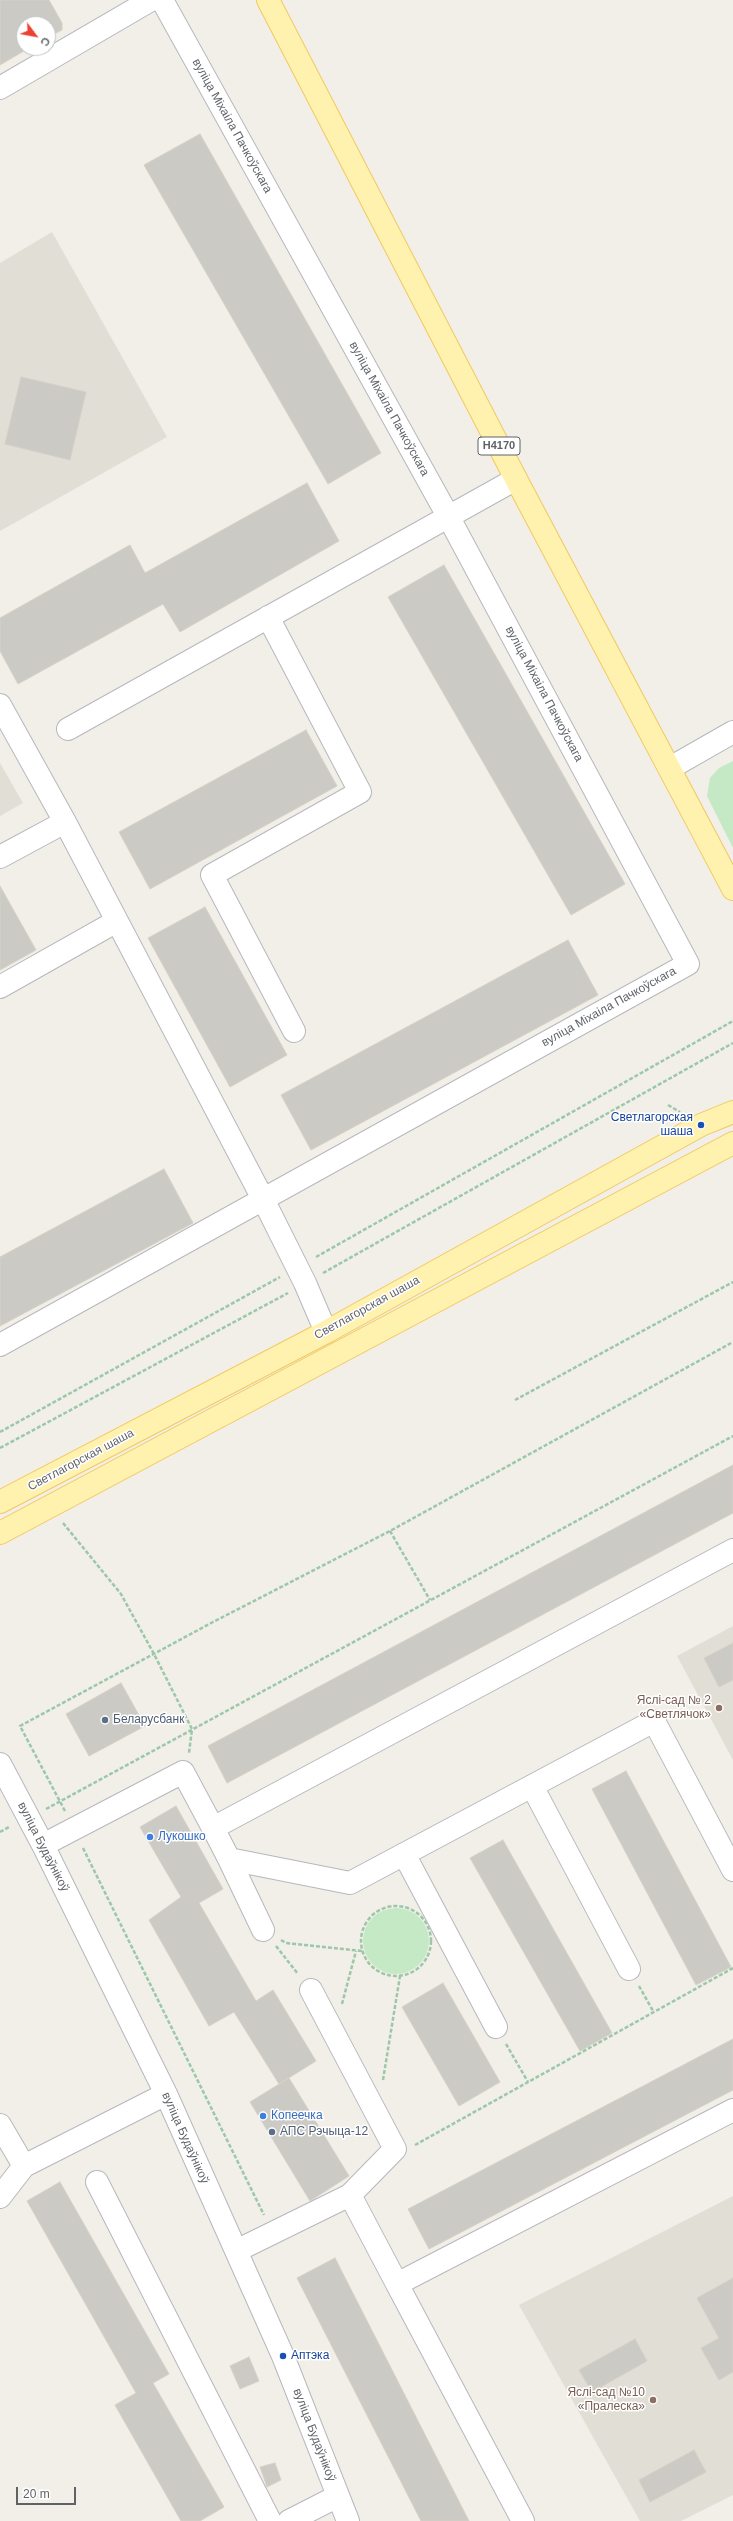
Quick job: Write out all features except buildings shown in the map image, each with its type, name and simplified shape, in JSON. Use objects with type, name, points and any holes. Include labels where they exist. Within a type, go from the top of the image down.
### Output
[{"type":"main road","name":"Н4170","points":[[268,0],[516,478],[733,890]]},
{"type":"main road","name":"Светлагорская шаша","points":[[0,1502],[326,1332],[701,1125],[733,1112]]},
{"type":"main road","points":[[0,1533],[733,1143]]},
{"type":"street","points":[[0,88],[151,0]]},
{"type":"street","name":"вуліца Міхаіла Пачкоўскага","points":[[162,0],[448,516],[688,964],[263,1199]]},
{"type":"street","points":[[68,729],[516,478]]},
{"type":"street","points":[[268,617],[360,792],[212,875],[294,1032]]},
{"type":"street","points":[[0,705],[65,822],[263,1199],[301,1276],[326,1332]]},
{"type":"street","points":[[670,768],[733,732]]},
{"type":"street","points":[[0,857],[65,822]]},
{"type":"street","points":[[0,987],[117,921]]},
{"type":"street","points":[[0,1345],[263,1199]]},
{"type":"street","points":[[213,1828],[733,1550]]},
{"type":"street","points":[[229,1859],[350,1883],[654,1721],[733,1870]]},
{"type":"street","name":"вуліца Будаўнікоў","points":[[0,1764],[43,1845],[166,2094],[283,2356],[348,2521]]},
{"type":"street","points":[[43,1845],[183,1772],[229,1859],[263,1930]]},
{"type":"street","points":[[532,1786],[629,1969]]},
{"type":"street","points":[[404,1854],[496,2027]]},
{"type":"street","points":[[236,2251],[350,2195],[395,2149],[311,1990]]},
{"type":"street","points":[[0,2196],[24,2166],[166,2094]]},
{"type":"street","points":[[397,2284],[733,2110]]},
{"type":"street","points":[[0,2125],[24,2166]]},
{"type":"street","points":[[97,2182],[270,2521]]},
{"type":"street","points":[[350,2195],[524,2521]]},
{"type":"street","points":[[289,2521],[338,2496]]},
{"type":"path","points":[[0,1448],[301,1276],[733,1021]]},
{"type":"path","points":[[0,1432],[301,1276],[733,1043]]},
{"type":"path","points":[[515,1400],[733,1282]]},
{"type":"path","points":[[273,2233],[74,1829],[20,1726],[154,1654],[390,1531],[733,1342]]},
{"type":"path","points":[[29,1818],[733,1436]]},
{"type":"path","points":[[65,1528],[121,1594],[154,1654],[192,1729]]},
{"type":"path","points":[[390,1531],[430,1600]]},
{"type":"path","points":[[392,1906],[413,1910],[427,1924],[431,1944],[427,1957],[419,1968],[400,1976],[380,1972],[369,1964],[362,1952],[362,1931],[374,1914],[392,1906]]},
{"type":"path","points":[[263,1930],[286,1943],[362,1952]]},
{"type":"path","points":[[263,1930],[311,1990]]},
{"type":"path","points":[[332,2031],[348,1989],[356,1951]]},
{"type":"path","points":[[395,2149],[410,2148],[653,2011],[733,1968]]},
{"type":"path","points":[[629,1969],[653,2011]]},
{"type":"path","points":[[383,2085],[400,1976]]},
{"type":"path","points":[[496,2027],[528,2082]]},
{"type":"shaded area","points":[[52,232],[167,437],[0,531],[0,263]]},
{"type":"shaded area","points":[[0,763],[23,803],[0,816]]},
{"type":"shaded area","name":"Яслі-сад № 2 «Светлячок»","points":[[733,1626],[733,1760],[677,1656]]},
{"type":"shaded area","name":"Яслі-сад №10 «Пралеска»","points":[[733,2196],[733,2495],[681,2521],[640,2521],[519,2305]]},
{"type":"green space","points":[[733,761],[733,848],[707,796],[710,778],[719,768]]},
{"type":"green space","points":[[396,1908],[409,1911],[419,1918],[426,1928],[429,1941],[426,1954],[419,1964],[409,1971],[396,1974],[383,1971],[373,1964],[366,1954],[363,1941],[366,1928],[373,1918],[383,1911]]},
{"type":"place","name":"Светлагорская шаша","points":[[701,1125]]},
{"type":"place","name":"Яслі-сад № 2 «Светлячок»","points":[[719,1708]]},
{"type":"place","name":"Беларусбанк","points":[[105,1720]]},
{"type":"place","name":"Лукошко","points":[[150,1837]]},
{"type":"place","name":"Копеечка","points":[[263,2116]]},
{"type":"place","name":"АПС Рэчыца-12","points":[[272,2132]]},
{"type":"place","name":"Аптэка","points":[[283,2356]]},
{"type":"place","name":"Яслі-сад №10 «Пралеска»","points":[[653,2400]]}]
